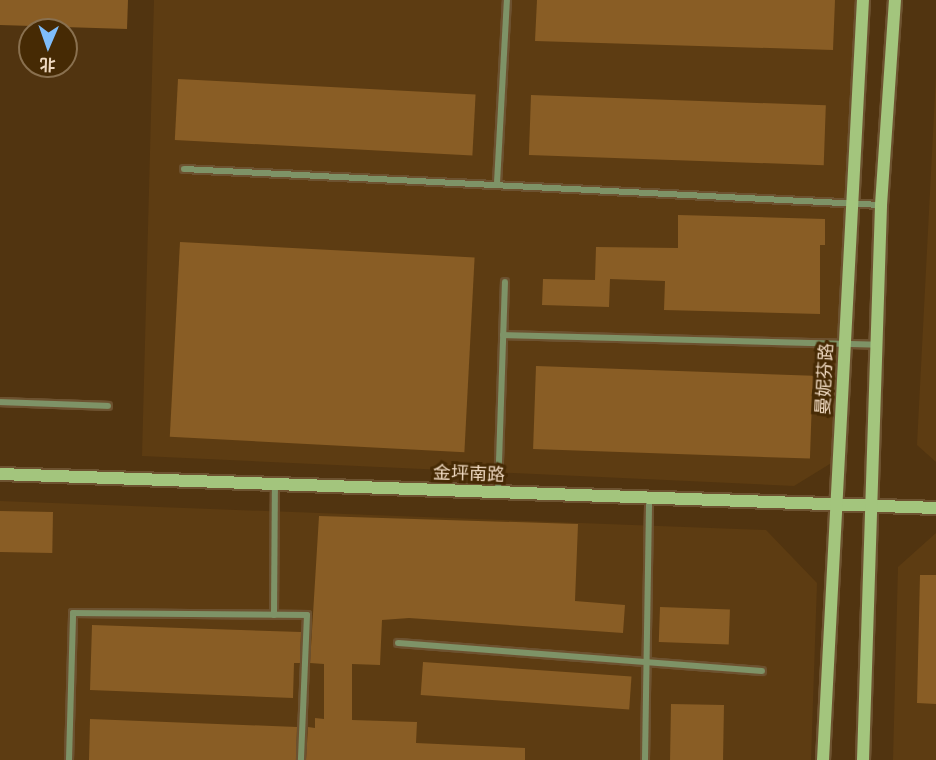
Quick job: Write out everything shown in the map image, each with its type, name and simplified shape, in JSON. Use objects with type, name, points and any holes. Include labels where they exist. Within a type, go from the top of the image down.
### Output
[{"type":"main road","name":"曼妮芬路","points":[[823,760],[863,0]]},
{"type":"main road","points":[[863,760],[880,205],[895,0]]},
{"type":"main road","name":"金坪南路","points":[[0,474],[936,508]]},
{"type":"street","points":[[497,183],[507,0]]},
{"type":"street","points":[[184,169],[497,183],[880,205]]},
{"type":"street","points":[[498,493],[505,282]]},
{"type":"street","points":[[503,335],[876,345]]},
{"type":"street","points":[[0,402],[108,406]]},
{"type":"street","points":[[274,615],[275,485]]},
{"type":"street","points":[[645,760],[649,498]]},
{"type":"street","points":[[69,760],[73,613],[307,615],[301,760]]},
{"type":"street","points":[[398,643],[762,671]]},
{"type":"shaded area","points":[[154,0],[857,0],[833,462],[794,486],[142,456]]},
{"type":"shaded area","points":[[936,75],[936,462],[917,445]]},
{"type":"shaded area","points":[[0,501],[766,530],[817,583],[811,760],[0,760]]},
{"type":"shaded area","points":[[936,533],[936,760],[893,760],[898,567]]},
{"type":"building","points":[[0,0],[128,0],[127,29],[78,27],[78,18],[18,18],[18,26],[0,25]]},
{"type":"building","points":[[537,0],[835,0],[833,50],[535,41]]},
{"type":"building","points":[[178,79],[476,95],[472,156],[175,140]]},
{"type":"building","points":[[531,95],[826,105],[824,165],[529,155]]},
{"type":"building","points":[[678,215],[825,219],[825,245],[820,245],[820,314],[664,310],[665,281],[610,279],[609,307],[542,305],[543,279],[595,280],[596,247],[678,248]]},
{"type":"building","points":[[180,242],[475,257],[464,452],[170,437]]},
{"type":"building","points":[[536,366],[813,376],[810,459],[533,449]]},
{"type":"building","points":[[0,511],[53,512],[52,553],[0,552]]},
{"type":"building","points":[[319,516],[578,524],[575,601],[625,605],[623,633],[409,618],[382,620],[380,665],[352,664],[352,720],[417,722],[416,743],[525,748],[525,760],[306,760],[308,727],[315,728],[315,718],[324,719],[324,664],[310,663]]},
{"type":"building","points":[[920,575],[936,575],[936,704],[917,703]]},
{"type":"building","points":[[660,607],[730,609],[729,644],[659,642]]},
{"type":"building","points":[[92,625],[301,632],[300,663],[294,663],[293,698],[90,690]]},
{"type":"building","points":[[423,662],[631,677],[629,709],[421,695]]},
{"type":"building","points":[[671,704],[724,705],[723,760],[670,760]]},
{"type":"building","points":[[90,719],[297,727],[296,760],[89,760]]}]
